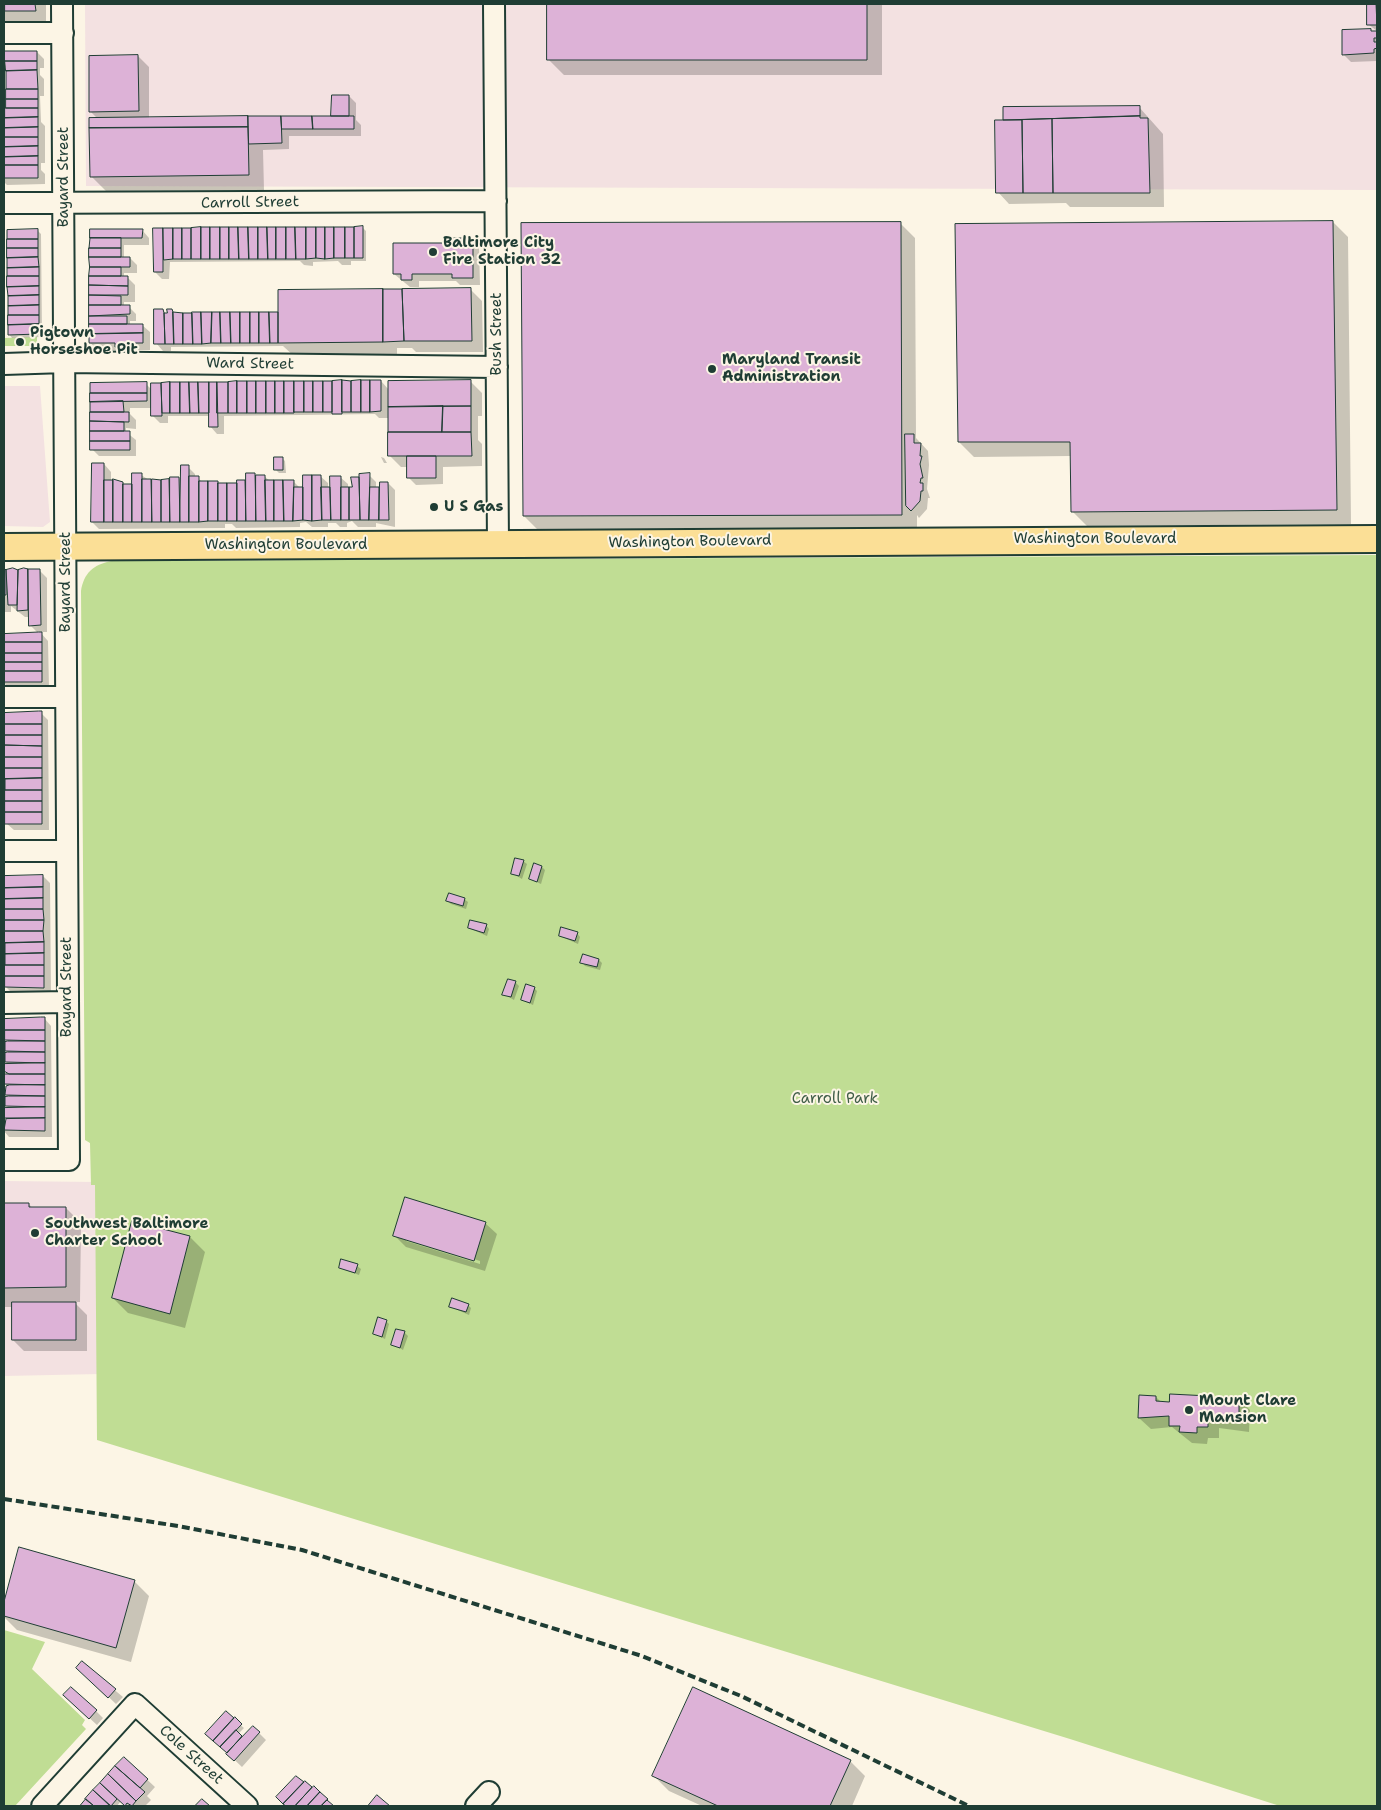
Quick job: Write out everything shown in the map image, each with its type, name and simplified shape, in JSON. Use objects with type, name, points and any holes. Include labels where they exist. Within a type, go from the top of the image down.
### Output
[{"type":"main road","name":"Washington Boulevard","points":[[4,547],[875,540],[1377,539]]},
{"type":"street","name":"Bayard Street","points":[[4,1160],[69,1160],[66,851],[67,546],[62,4]]},
{"type":"street","name":"Bush Street","points":[[494,4],[498,544]]},
{"type":"street","points":[[4,33],[63,33]]},
{"type":"street","name":"Carroll Street","points":[[4,203],[496,201]]},
{"type":"street","name":"Ward Street","points":[[4,364],[65,362],[497,367]]},
{"type":"street","points":[[4,696],[66,697]]},
{"type":"street","points":[[4,851],[66,851]]},
{"type":"street","points":[[4,1003],[68,1002]]},
{"type":"street","name":"Cole Street","points":[[42,1806],[136,1704],[247,1806]]},
{"type":"shaded area","points":[[85,4],[1377,4],[1377,190],[86,186]]},
{"type":"shaded area","points":[[4,386],[40,386],[50,522],[43,527],[4,526]]},
{"type":"shaded area","points":[[4,1181],[97,1182],[100,1374],[4,1376]]},
{"type":"green space","name":"Pigtown Horseshoe Pit","points":[[37,337],[37,346],[4,346],[4,338]]},
{"type":"green space","name":"Carroll Park","points":[[1377,555],[1377,1806],[1280,1806],[1070,1739],[97,1440],[95,1185],[91,1185],[90,1143],[85,1140],[81,591],[84,579],[94,568],[111,561]]},
{"type":"green space","points":[[4,1630],[45,1642],[32,1669],[85,1720],[82,1725],[86,1729],[15,1806],[4,1806]]},
{"type":"building","points":[[5,4],[35,4],[36,11],[5,11]]},
{"type":"building","points":[[547,4],[867,4],[867,60],[547,60]]},
{"type":"building","points":[[1367,4],[1376,4],[1377,25],[1367,25]]},
{"type":"building","points":[[1371,29],[1371,31],[1377,31],[1377,38],[1374,38],[1374,42],[1377,42],[1377,48],[1374,49],[1374,53],[1342,55],[1342,30]]},
{"type":"building","points":[[4,51],[37,51],[37,61],[5,61]]},
{"type":"building","points":[[138,55],[139,111],[89,112],[89,56]]},
{"type":"building","points":[[5,61],[37,61],[37,70],[6,71]]},
{"type":"building","points":[[37,70],[38,89],[6,89],[6,71]]},
{"type":"building","points":[[6,89],[38,89],[38,99],[6,99]]},
{"type":"building","points":[[332,95],[349,95],[349,116],[331,116]]},
{"type":"building","points":[[6,99],[38,99],[38,108],[6,108]]},
{"type":"building","points":[[1140,106],[1140,116],[1003,120],[1003,107]]},
{"type":"building","points":[[5,108],[38,108],[38,117],[5,118]]},
{"type":"building","points":[[248,116],[281,116],[282,143],[249,144]]},
{"type":"building","points":[[248,116],[248,127],[89,128],[89,118]]},
{"type":"building","points":[[281,116],[312,116],[313,129],[282,129]]},
{"type":"building","points":[[312,116],[354,116],[354,129],[313,129]]},
{"type":"building","points":[[1140,116],[1140,118],[1148,118],[1150,193],[1053,193],[1052,119]]},
{"type":"building","points":[[38,117],[38,127],[4,128],[4,118]]},
{"type":"building","points":[[1052,119],[1053,193],[1023,193],[1022,120]]},
{"type":"building","points":[[995,120],[1022,120],[1023,193],[996,193]]},
{"type":"building","points":[[38,127],[38,137],[4,137],[4,128]]},
{"type":"building","points":[[248,127],[249,175],[90,177],[89,128]]},
{"type":"building","points":[[4,137],[38,137],[38,146],[4,147]]},
{"type":"building","points":[[38,146],[38,156],[4,157],[4,147]]},
{"type":"building","points":[[38,156],[38,165],[4,165],[4,157]]},
{"type":"building","points":[[4,165],[38,165],[38,178],[4,178]]},
{"type":"building","points":[[1333,221],[1337,510],[1071,512],[1070,442],[958,442],[955,224]]},
{"type":"building","name":"Maryland Transit Administration","points":[[901,222],[902,515],[523,516],[521,223]]},
{"type":"building","points":[[363,226],[363,258],[354,258],[354,227]]},
{"type":"building","points":[[201,227],[210,227],[210,259],[201,259]]},
{"type":"building","points":[[201,227],[201,259],[191,259],[191,228]]},
{"type":"building","points":[[210,227],[220,227],[220,259],[210,259]]},
{"type":"building","points":[[220,227],[229,227],[229,259],[220,259]]},
{"type":"building","points":[[229,227],[238,227],[239,259],[229,259]]},
{"type":"building","points":[[238,227],[248,227],[249,259],[239,259]]},
{"type":"building","points":[[248,227],[258,227],[258,259],[249,259]]},
{"type":"building","points":[[258,227],[267,227],[268,259],[258,259]]},
{"type":"building","points":[[267,227],[276,227],[276,259],[268,259]]},
{"type":"building","points":[[276,227],[286,227],[286,259],[276,259]]},
{"type":"building","points":[[286,227],[295,227],[296,259],[286,259]]},
{"type":"building","points":[[295,227],[306,227],[306,259],[296,259]]},
{"type":"building","points":[[306,227],[316,227],[316,258],[306,259]]},
{"type":"building","points":[[316,227],[325,227],[325,259],[316,258]]},
{"type":"building","points":[[325,227],[334,227],[334,258],[325,259]]},
{"type":"building","points":[[334,227],[345,227],[345,258],[334,258]]},
{"type":"building","points":[[345,227],[354,227],[354,258],[345,258]]},
{"type":"building","points":[[153,228],[163,228],[163,272],[154,272]]},
{"type":"building","points":[[163,228],[173,228],[173,259],[164,260]]},
{"type":"building","points":[[173,228],[182,228],[182,259],[173,259]]},
{"type":"building","points":[[182,228],[191,228],[191,259],[182,259]]},
{"type":"building","points":[[38,229],[38,239],[7,239],[7,230]]},
{"type":"building","points":[[90,229],[143,229],[142,238],[90,238]]},
{"type":"building","points":[[90,238],[121,238],[121,248],[89,248]]},
{"type":"building","name":"Baltimore City Fire Station 32","points":[[452,238],[473,238],[473,278],[452,278],[452,274],[412,274],[412,280],[401,280],[401,274],[393,274],[393,243],[452,243]]},
{"type":"building","points":[[7,239],[38,239],[38,248],[7,248]]},
{"type":"building","points":[[7,248],[38,248],[38,257],[7,258]]},
{"type":"building","points":[[89,248],[121,248],[121,257],[89,257]]},
{"type":"building","points":[[38,257],[39,267],[7,268],[7,258]]},
{"type":"building","points":[[89,257],[130,257],[130,267],[90,267]]},
{"type":"building","points":[[39,267],[39,276],[7,276],[7,268]]},
{"type":"building","points":[[90,267],[121,267],[121,276],[89,276]]},
{"type":"building","points":[[7,276],[39,276],[39,286],[7,287]]},
{"type":"building","points":[[89,276],[128,276],[128,286],[89,285]]},
{"type":"building","points":[[89,285],[128,286],[128,295],[89,295]]},
{"type":"building","points":[[39,286],[39,295],[8,296],[7,287]]},
{"type":"building","points":[[471,288],[472,341],[404,341],[402,289]]},
{"type":"building","points":[[383,289],[402,289],[404,341],[383,342]]},
{"type":"building","points":[[383,289],[383,342],[278,343],[278,290]]},
{"type":"building","points":[[39,295],[39,305],[8,306],[8,296]]},
{"type":"building","points":[[89,295],[121,296],[121,305],[89,305]]},
{"type":"building","points":[[39,305],[39,315],[8,315],[8,306]]},
{"type":"building","points":[[89,305],[130,305],[130,314],[89,316]]},
{"type":"building","points":[[154,309],[163,309],[165,344],[154,344]]},
{"type":"building","points":[[167,309],[172,309],[173,312],[174,344],[165,344],[164,313],[167,313]]},
{"type":"building","points":[[173,312],[183,313],[183,344],[174,344]]},
{"type":"building","points":[[192,312],[201,312],[202,344],[193,344]]},
{"type":"building","points":[[201,312],[212,312],[211,343],[202,344]]},
{"type":"building","points":[[212,312],[220,312],[221,343],[211,343]]},
{"type":"building","points":[[220,312],[230,312],[231,343],[221,343]]},
{"type":"building","points":[[230,312],[240,312],[240,343],[231,343]]},
{"type":"building","points":[[240,312],[250,312],[250,343],[240,343]]},
{"type":"building","points":[[250,312],[259,312],[259,343],[250,343]]},
{"type":"building","points":[[259,312],[269,312],[270,343],[259,343]]},
{"type":"building","points":[[269,312],[278,312],[278,343],[270,343]]},
{"type":"building","points":[[183,313],[192,313],[193,344],[183,344]]},
{"type":"building","points":[[8,315],[39,315],[39,324],[8,325]]},
{"type":"building","points":[[89,316],[127,316],[127,324],[89,324]]},
{"type":"building","points":[[39,324],[39,334],[8,335],[8,325]]},
{"type":"building","points":[[89,324],[143,324],[143,333],[89,334]]},
{"type":"building","points":[[143,333],[143,343],[131,343],[131,347],[115,347],[115,343],[89,343],[89,334]]},
{"type":"building","points":[[342,380],[342,414],[332,414],[332,381]]},
{"type":"building","points":[[342,380],[351,381],[351,412],[342,412]]},
{"type":"building","points":[[361,380],[361,412],[351,412],[351,381]]},
{"type":"building","points":[[361,380],[370,380],[370,412],[361,412]]},
{"type":"building","points":[[370,380],[381,380],[381,411],[370,412]]},
{"type":"building","points":[[471,380],[471,406],[388,407],[388,381]]},
{"type":"building","points":[[237,381],[237,413],[228,413],[228,382]]},
{"type":"building","points":[[237,381],[247,381],[247,413],[237,413]]},
{"type":"building","points":[[247,381],[256,381],[256,413],[247,413]]},
{"type":"building","points":[[256,381],[266,381],[266,413],[256,413]]},
{"type":"building","points":[[266,381],[275,381],[275,413],[266,413]]},
{"type":"building","points":[[275,381],[284,381],[284,413],[275,413]]},
{"type":"building","points":[[284,381],[294,381],[294,413],[284,413]]},
{"type":"building","points":[[294,381],[304,381],[304,412],[294,412]]},
{"type":"building","points":[[304,381],[313,381],[313,412],[304,412]]},
{"type":"building","points":[[313,381],[323,381],[323,412],[313,412]]},
{"type":"building","points":[[323,381],[332,381],[332,412],[323,412]]},
{"type":"building","points":[[147,382],[147,393],[90,393],[90,383]]},
{"type":"building","points":[[170,382],[180,382],[180,413],[170,413]]},
{"type":"building","points":[[170,382],[170,413],[162,413],[161,383]]},
{"type":"building","points":[[180,382],[189,382],[190,413],[180,413]]},
{"type":"building","points":[[189,382],[198,382],[199,413],[190,413]]},
{"type":"building","points":[[198,382],[209,382],[209,413],[199,413]]},
{"type":"building","points":[[209,382],[217,382],[218,427],[209,427]]},
{"type":"building","points":[[217,382],[228,382],[228,413],[217,413]]},
{"type":"building","points":[[151,383],[161,383],[162,416],[151,416]]},
{"type":"building","points":[[90,393],[147,393],[147,401],[90,402]]},
{"type":"building","points":[[123,401],[124,412],[90,412],[90,402]]},
{"type":"building","points":[[443,406],[442,432],[388,432],[388,407]]},
{"type":"building","points":[[443,406],[471,406],[471,432],[442,432]]},
{"type":"building","points":[[90,412],[129,412],[129,422],[90,421]]},
{"type":"building","points":[[90,421],[124,422],[124,431],[90,431]]},
{"type":"building","points":[[90,431],[130,431],[130,441],[90,441]]},
{"type":"building","points":[[388,432],[471,432],[472,456],[388,456]]},
{"type":"building","points":[[905,434],[914,434],[914,443],[921,443],[920,456],[922,456],[920,464],[923,478],[921,478],[920,483],[923,483],[923,491],[921,491],[920,501],[911,511],[906,506]]},
{"type":"building","points":[[90,441],[130,441],[130,450],[90,450]]},
{"type":"building","points":[[407,456],[436,456],[436,478],[407,478]]},
{"type":"building","points":[[274,457],[283,457],[283,470],[274,470]]},
{"type":"building","points":[[92,463],[104,463],[104,522],[91,522]]},
{"type":"building","points":[[181,465],[189,465],[189,522],[180,522]]},
{"type":"building","points":[[132,473],[142,473],[142,522],[132,522]]},
{"type":"building","points":[[246,473],[255,473],[256,521],[246,521]]},
{"type":"building","points":[[370,473],[369,520],[360,520],[359,474]]},
{"type":"building","points":[[256,475],[265,475],[266,521],[256,521]]},
{"type":"building","points":[[303,475],[312,475],[312,521],[303,520]]},
{"type":"building","points":[[312,475],[321,475],[322,520],[312,521]]},
{"type":"building","points":[[189,476],[199,476],[199,522],[189,522]]},
{"type":"building","points":[[330,476],[341,476],[341,520],[331,520]]},
{"type":"building","points":[[170,477],[179,477],[180,522],[170,522]]},
{"type":"building","points":[[351,477],[359,477],[360,520],[349,520],[349,487],[352,487]]},
{"type":"building","points":[[113,479],[123,482],[123,522],[113,522]]},
{"type":"building","points":[[142,479],[151,479],[152,522],[142,522]]},
{"type":"building","points":[[152,479],[161,480],[161,522],[152,522]]},
{"type":"building","points":[[169,479],[170,522],[161,522],[161,480]]},
{"type":"building","points":[[104,480],[113,480],[113,522],[104,522]]},
{"type":"building","points":[[237,480],[245,480],[246,521],[237,521]]},
{"type":"building","points":[[265,480],[274,480],[274,521],[266,521]]},
{"type":"building","points":[[274,480],[283,480],[284,521],[274,521]]},
{"type":"building","points":[[283,480],[294,480],[293,521],[284,521]]},
{"type":"building","points":[[199,481],[208,481],[208,521],[199,522]]},
{"type":"building","points":[[208,481],[218,481],[218,521],[208,521]]},
{"type":"building","points":[[380,482],[388,482],[389,520],[379,520]]},
{"type":"building","points":[[218,483],[227,483],[227,521],[218,521]]},
{"type":"building","points":[[227,483],[237,483],[237,521],[227,521]]},
{"type":"building","points":[[123,484],[132,484],[132,522],[123,522]]},
{"type":"building","points":[[294,487],[303,487],[303,520],[293,521]]},
{"type":"building","points":[[321,487],[330,487],[331,520],[322,520]]},
{"type":"building","points":[[341,487],[349,487],[349,520],[341,520]]},
{"type":"building","points":[[370,487],[379,487],[379,520],[369,520]]},
{"type":"building","points":[[4,568],[6,570],[6,595],[4,595]]},
{"type":"building","points":[[13,568],[18,570],[17,605],[8,605],[6,570]]},
{"type":"building","points":[[28,569],[28,610],[17,611],[18,570]]},
{"type":"building","points":[[28,569],[40,569],[41,625],[29,626]]},
{"type":"building","points":[[42,632],[42,642],[4,642],[4,634]]},
{"type":"building","points":[[4,642],[42,642],[42,653],[4,653]]},
{"type":"building","points":[[4,653],[42,653],[42,662],[4,662]]},
{"type":"building","points":[[4,662],[42,662],[42,671],[4,671]]},
{"type":"building","points":[[4,671],[42,671],[42,682],[4,682]]},
{"type":"building","points":[[42,711],[42,724],[4,724],[4,713]]},
{"type":"building","points":[[4,724],[42,724],[42,735],[4,735]]},
{"type":"building","points":[[4,735],[42,735],[42,746],[4,745]]},
{"type":"building","points":[[4,745],[42,746],[42,757],[4,757]]},
{"type":"building","points":[[4,757],[42,757],[42,768],[4,768]]},
{"type":"building","points":[[4,768],[42,768],[42,778],[5,779]]},
{"type":"building","points":[[42,778],[42,790],[5,790],[5,779]]},
{"type":"building","points":[[5,790],[42,790],[42,801],[5,801]]},
{"type":"building","points":[[5,801],[42,801],[42,812],[5,812]]},
{"type":"building","points":[[5,812],[42,812],[42,824],[5,824]]},
{"type":"building","points":[[515,858],[524,860],[519,876],[511,874]]},
{"type":"building","points":[[534,863],[542,866],[537,882],[529,879]]},
{"type":"building","points":[[43,875],[43,887],[4,888],[4,876]]},
{"type":"building","points":[[43,887],[43,898],[4,899],[4,888]]},
{"type":"building","points":[[449,893],[465,898],[463,906],[446,901]]},
{"type":"building","points":[[43,898],[43,909],[4,909],[4,899]]},
{"type":"building","points":[[4,909],[43,909],[44,920],[4,920]]},
{"type":"building","points":[[4,920],[44,920],[43,931],[4,931]]},
{"type":"building","points":[[470,920],[487,924],[484,933],[468,928]]},
{"type":"building","points":[[561,927],[578,932],[575,941],[559,936]]},
{"type":"building","points":[[4,931],[43,931],[44,942],[4,943]]},
{"type":"building","points":[[44,942],[44,953],[5,954],[5,943]]},
{"type":"building","points":[[44,953],[44,965],[5,965],[5,954]]},
{"type":"building","points":[[583,954],[599,959],[597,967],[580,963]]},
{"type":"building","points":[[4,965],[44,965],[44,976],[5,976]]},
{"type":"building","points":[[5,976],[44,976],[44,988],[5,987]]},
{"type":"building","points":[[508,979],[516,981],[511,997],[502,995]]},
{"type":"building","points":[[526,984],[535,987],[530,1003],[521,1000]]},
{"type":"building","points":[[45,1017],[45,1030],[4,1030],[4,1019]]},
{"type":"building","points":[[5,1030],[45,1030],[45,1041],[5,1040]]},
{"type":"building","points":[[45,1041],[45,1052],[5,1051],[5,1042]]},
{"type":"building","points":[[45,1052],[45,1063],[5,1062],[5,1053]]},
{"type":"building","points":[[45,1063],[45,1074],[9,1074],[4,1071],[4,1064]]},
{"type":"building","points":[[4,1074],[45,1074],[45,1085],[4,1084]]},
{"type":"building","points":[[9,1085],[45,1085],[45,1096],[5,1095],[6,1086]]},
{"type":"building","points":[[45,1096],[45,1107],[5,1106],[5,1097]]},
{"type":"building","points":[[45,1107],[45,1118],[4,1118],[4,1108]]},
{"type":"building","points":[[45,1118],[45,1131],[4,1130],[6,1119]]},
{"type":"building","points":[[405,1197],[486,1222],[474,1261],[393,1236]]},
{"type":"building","name":"Southwest Baltimore Charter School","points":[[4,1203],[29,1203],[29,1207],[66,1207],[66,1287],[4,1288]]},
{"type":"building","points":[[132,1221],[190,1236],[170,1314],[112,1298]]},
{"type":"building","points":[[341,1259],[358,1264],[355,1273],[339,1268]]},
{"type":"building","points":[[452,1298],[469,1304],[466,1312],[449,1307]]},
{"type":"building","points":[[12,1302],[76,1302],[76,1340],[12,1340]]},
{"type":"building","points":[[378,1317],[387,1320],[382,1337],[373,1334]]},
{"type":"building","points":[[396,1329],[405,1331],[400,1348],[391,1345]]},
{"type":"building","name":"Mount Clare Mansion","points":[[1170,1394],[1209,1396],[1209,1403],[1221,1404],[1221,1397],[1239,1398],[1239,1421],[1208,1418],[1208,1427],[1197,1427],[1197,1433],[1179,1432],[1180,1426],[1169,1426],[1169,1416],[1138,1418],[1139,1395],[1156,1396],[1156,1401],[1169,1402]]},
{"type":"building","points":[[19,1547],[135,1580],[116,1648],[4,1616],[4,1602]]},
{"type":"building","points":[[82,1661],[116,1689],[108,1698],[76,1668]]},
{"type":"building","points":[[71,1687],[97,1710],[89,1719],[63,1695]]},
{"type":"building","points":[[693,1687],[851,1760],[830,1806],[718,1806],[652,1776]]},
{"type":"building","points":[[226,1711],[234,1718],[213,1741],[205,1734]]},
{"type":"building","points":[[235,1717],[242,1724],[220,1747],[213,1741]]},
{"type":"building","points":[[253,1726],[260,1732],[234,1761],[226,1754]]},
{"type":"building","points":[[236,1730],[242,1736],[227,1753],[220,1747]]},
{"type":"building","points":[[124,1757],[148,1779],[140,1788],[115,1766]]},
{"type":"building","points":[[115,1766],[145,1792],[136,1801],[108,1774]]},
{"type":"building","points":[[108,1774],[136,1801],[132,1806],[127,1803],[125,1806],[100,1783]]},
{"type":"building","points":[[296,1776],[304,1782],[283,1804],[276,1797]]},
{"type":"building","points":[[305,1781],[312,1787],[295,1806],[283,1804]]},
{"type":"building","points":[[100,1783],[117,1799],[111,1806],[93,1790]]},
{"type":"building","points":[[314,1786],[320,1792],[307,1806],[295,1806]]},
{"type":"building","points":[[93,1790],[110,1806],[94,1806],[85,1799]]},
{"type":"building","points":[[320,1792],[328,1799],[321,1806],[307,1806]]},
{"type":"building","points":[[377,1795],[390,1806],[368,1806]]},
{"type":"building","points":[[86,1799],[94,1806],[80,1806]]},
{"type":"building","points":[[202,1799],[210,1806],[195,1806]]},
{"type":"building","points":[[327,1800],[334,1806],[321,1806]]},
{"type":"railway","points":[[4,1499],[178,1526],[302,1550],[642,1656],[741,1696],[969,1806]]},
{"type":"place","name":"Baltimore City Fire Station 32","points":[[433,252]]},
{"type":"place","name":"Pigtown Horseshoe Pit","points":[[20,342]]},
{"type":"place","name":"Maryland Transit Administration","points":[[712,369]]},
{"type":"place","name":"U S Gas","points":[[434,507]]},
{"type":"place","name":"Southwest Baltimore Charter School","points":[[35,1233]]},
{"type":"place","name":"Mount Clare Mansion","points":[[1189,1410]]}]
